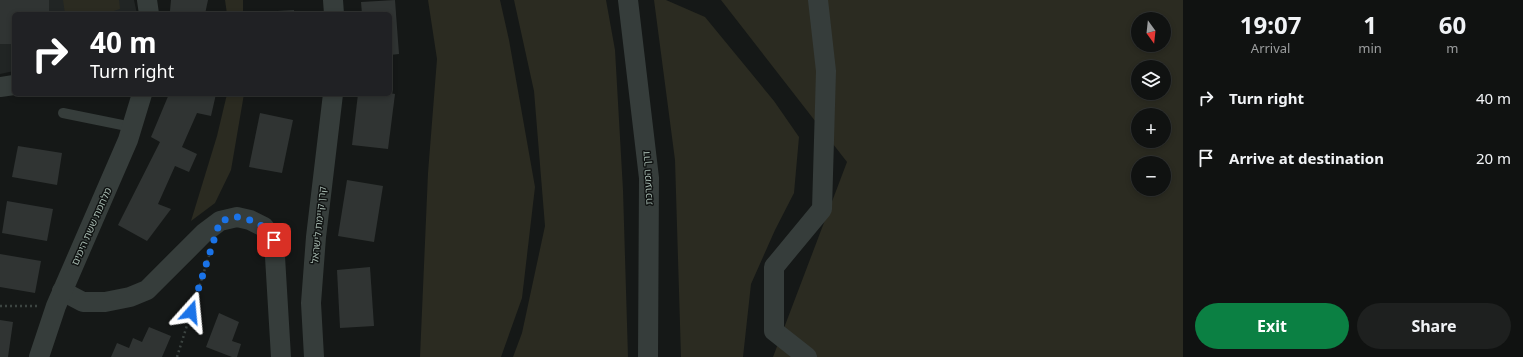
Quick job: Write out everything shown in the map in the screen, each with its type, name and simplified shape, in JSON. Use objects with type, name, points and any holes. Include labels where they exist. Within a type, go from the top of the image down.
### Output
[{"type":"street","points":[[147,0],[149,12]]},
{"type":"street","points":[[333,0],[334,12]]},
{"type":"street","name":"דרך המערכת","points":[[628,0],[649,178],[648,357]]},
{"type":"street","points":[[807,357],[774,331],[774,267],[822,209],[826,71],[818,0]]},
{"type":"street","points":[[0,87],[12,85]]},
{"type":"street","name":"מלחמת ששת הימים","points":[[38,357],[59,298],[128,140],[141,96]]},
{"type":"street","name":"קרן קיימת לישראל","points":[[314,357],[311,303],[316,237],[333,96]]},
{"type":"street","points":[[59,298],[83,302],[105,302],[130,297],[147,290],[204,233],[220,221],[237,217],[250,220],[264,227],[274,240],[281,357]]},
{"type":"lane","points":[[63,113],[132,127]]},
{"type":"path","points":[[177,357],[210,251]]},
{"type":"path","points":[[0,306],[59,298]]},
{"type":"shaded area","points":[[0,0],[134,0],[137,12],[12,12],[12,71],[0,74]]},
{"type":"shaded area","points":[[63,0],[119,0],[120,9],[111,12],[65,12]]},
{"type":"shaded area","points":[[225,0],[243,0],[243,12],[227,12]]},
{"type":"shaded area","points":[[428,0],[500,0],[509,40],[535,187],[522,298],[501,357],[420,357],[428,173],[437,59]]},
{"type":"shaded area","points":[[514,0],[606,0],[615,50],[623,190],[628,357],[513,357],[522,333],[545,226],[534,91]]},
{"type":"shaded area","points":[[654,0],[666,0],[705,17],[774,101],[799,137],[794,193],[775,230],[751,284],[743,357],[681,357],[675,160]]},
{"type":"shaded area","points":[[721,0],[1183,0],[1183,357],[773,357],[847,162]]},
{"type":"shaded area","points":[[227,96],[244,96],[231,170],[215,203],[191,221],[217,136]]},
{"type":"building","points":[[0,0],[49,0],[49,12],[12,12],[12,44],[0,44]]},
{"type":"building","points":[[171,0],[208,0],[205,12],[170,11]]},
{"type":"building","points":[[395,0],[399,54],[392,55],[392,12],[362,12],[361,2]]},
{"type":"building","points":[[294,10],[294,12],[261,12]]},
{"type":"building","points":[[392,93],[395,94],[388,149],[352,145],[358,96],[392,96]]},
{"type":"building","points":[[168,96],[216,96],[211,116],[197,113],[182,147],[197,154],[189,172],[175,166],[158,204],[171,209],[147,241],[118,225],[160,142],[151,137]]},
{"type":"building","points":[[260,113],[293,120],[282,173],[249,167]]},
{"type":"building","points":[[18,146],[62,153],[57,185],[12,177]]},
{"type":"building","points":[[347,180],[383,186],[374,242],[338,236]]},
{"type":"building","points":[[7,201],[53,209],[47,241],[2,233]]},
{"type":"building","points":[[0,254],[41,261],[35,293],[0,287]]},
{"type":"building","points":[[370,267],[374,326],[340,328],[337,270]]},
{"type":"building","points":[[219,313],[239,322],[232,341],[241,344],[237,357],[232,357],[206,347]]},
{"type":"building","points":[[0,320],[13,322],[8,357],[0,357]]},
{"type":"building","points":[[149,327],[171,336],[162,357],[111,357],[117,343],[129,348],[133,338],[142,342]]},
{"type":"route","points":[[191,312],[220,221],[237,217],[250,220],[264,227],[274,240]]}]
